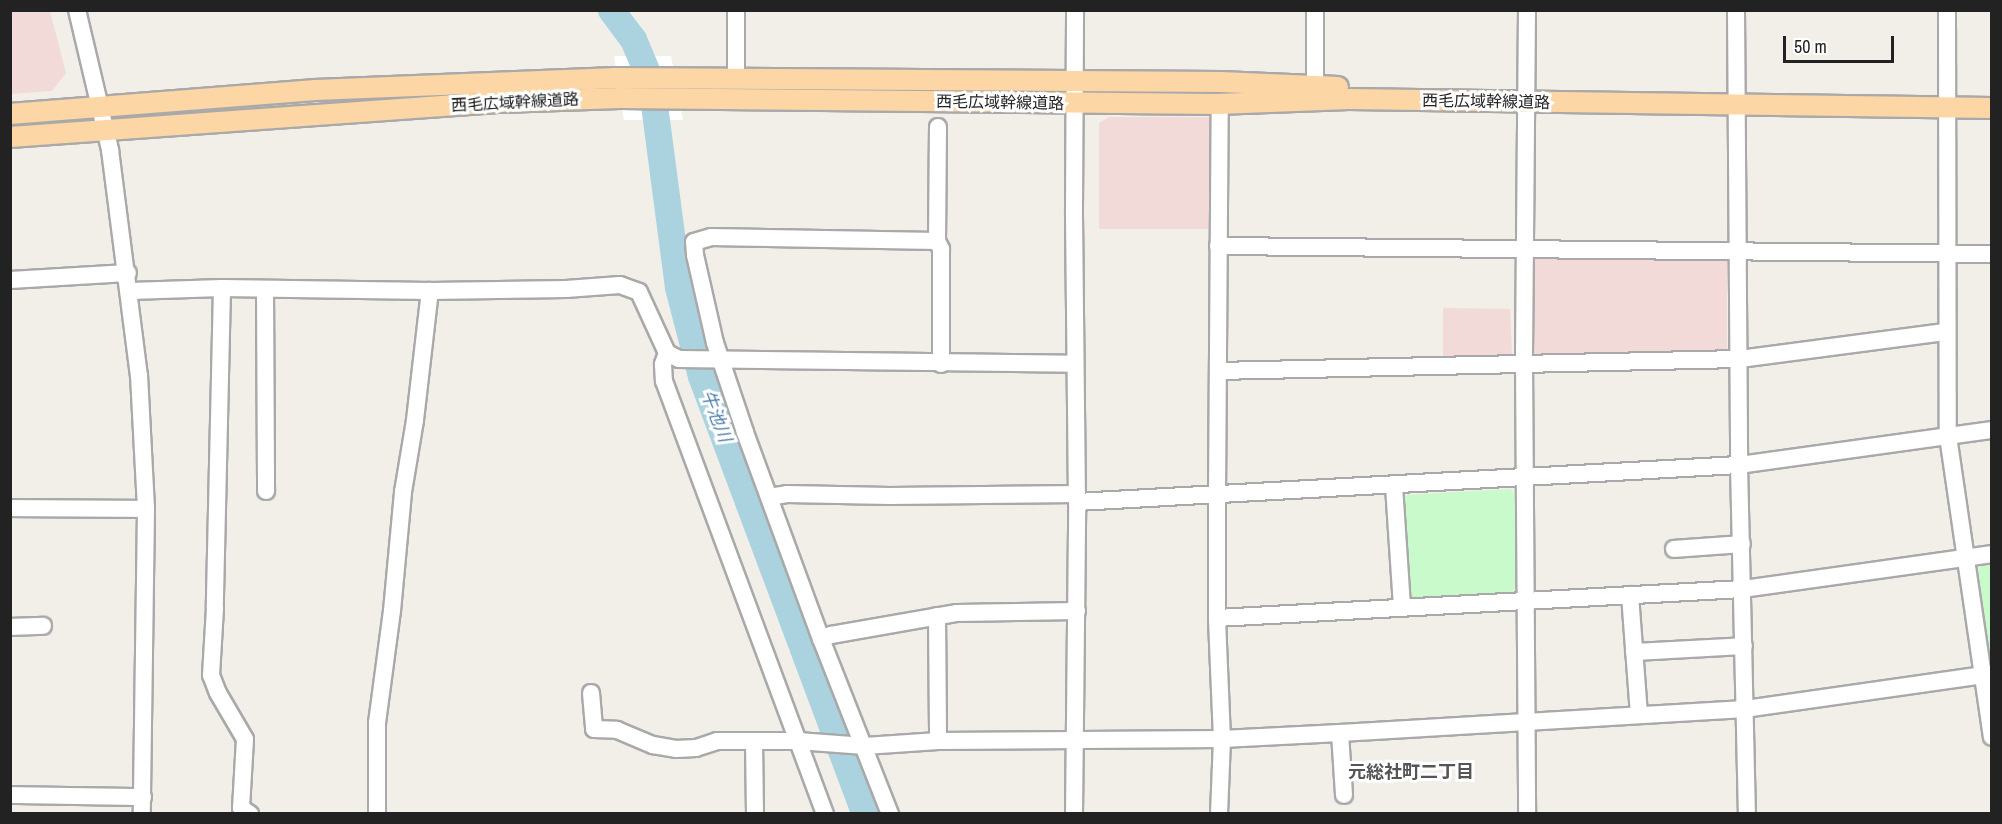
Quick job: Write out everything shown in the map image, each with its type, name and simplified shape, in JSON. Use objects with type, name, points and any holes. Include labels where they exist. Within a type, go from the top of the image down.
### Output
[{"type":"main road","name":"西毛広域幹線道路","points":[[10,114],[315,90],[674,77],[1315,85],[1525,95]]},
{"type":"main road","name":"西毛広域幹線道路","points":[[10,137],[498,102],[620,98],[1220,104],[1314,99],[1525,95],[1947,100],[1992,94]]},
{"type":"main road","name":"西毛広域幹線道路","points":[[1947,100],[1992,108]]},
{"type":"street","points":[[10,795],[142,805],[146,509],[138,375],[128,273],[107,130],[77,10]]},
{"type":"street","points":[[736,10],[736,78]]},
{"type":"street","points":[[1074,813],[1077,611],[1075,10]]},
{"type":"street","points":[[1315,10],[1315,85]]},
{"type":"street","points":[[1527,10],[1524,250],[1527,813]]},
{"type":"street","points":[[1736,10],[1739,465],[1747,813]]},
{"type":"street","points":[[1947,10],[1948,436],[1964,557],[1986,674],[1992,737]]},
{"type":"street","points":[[1219,813],[1222,739],[1217,618],[1220,104]]},
{"type":"street","points":[[938,127],[937,242],[941,249],[941,363]]},
{"type":"street","points":[[890,813],[821,639],[717,360],[694,242],[711,237],[937,242]]},
{"type":"street","points":[[1218,246],[1992,254]]},
{"type":"street","points":[[10,280],[128,273]]},
{"type":"street","points":[[130,291],[222,288],[430,291],[566,289],[620,285],[639,292],[673,356]]},
{"type":"street","points":[[222,288],[215,608],[211,675],[218,693],[245,739],[241,808],[250,813]]},
{"type":"street","points":[[265,289],[266,490]]},
{"type":"street","points":[[377,813],[376,723],[392,611],[403,492],[415,420],[430,291]]},
{"type":"street","points":[[1218,371],[1740,359],[1946,332]]},
{"type":"street","points":[[825,813],[664,381],[663,364],[673,356],[717,360],[1075,364]]},
{"type":"street","points":[[769,497],[788,494],[1077,498],[1217,495],[1394,486],[1739,465],[1992,430]]},
{"type":"street","points":[[1394,486],[1402,608]]},
{"type":"street","points":[[10,508],[146,509]]},
{"type":"street","points":[[1674,549],[1742,544]]},
{"type":"street","points":[[1217,618],[1743,589],[1992,554]]},
{"type":"street","points":[[1630,595],[1639,714]]},
{"type":"street","points":[[821,639],[831,635],[937,616],[973,612],[1077,611]]},
{"type":"street","points":[[937,616],[938,741]]},
{"type":"street","points":[[10,627],[44,626]]},
{"type":"street","points":[[1634,652],[1744,646]]},
{"type":"street","points":[[591,693],[594,729],[617,730],[663,748],[690,749],[717,741],[798,741],[865,746],[938,741],[1222,739],[1340,733],[1745,709],[1986,674]]},
{"type":"street","points":[[1340,733],[1344,795]]},
{"type":"street","points":[[754,741],[755,813]]},
{"type":"shaded area","points":[[11,10],[50,11],[66,73],[52,91],[11,94]]},
{"type":"shaded area","points":[[1109,117],[1212,117],[1212,229],[1099,229],[1099,123]]},
{"type":"shaded area","points":[[1526,254],[1727,254],[1727,361],[1526,361]]},
{"type":"shaded area","points":[[1443,308],[1510,309],[1512,353],[1503,359],[1443,360]]},
{"type":"green space","points":[[1510,489],[1515,495],[1515,588],[1510,595],[1410,600],[1400,501],[1406,495]]},
{"type":"green space","points":[[1991,561],[1991,660],[1978,570],[1984,562]]},
{"type":"pier","points":[[614,56],[671,56],[683,120],[624,120]]},
{"type":"waterway","name":"牛池川","points":[[611,10],[633,39],[651,82],[678,287],[701,376],[865,814]]},
{"type":"district","name":"元総社町二丁目","points":[[1411,772]]}]
